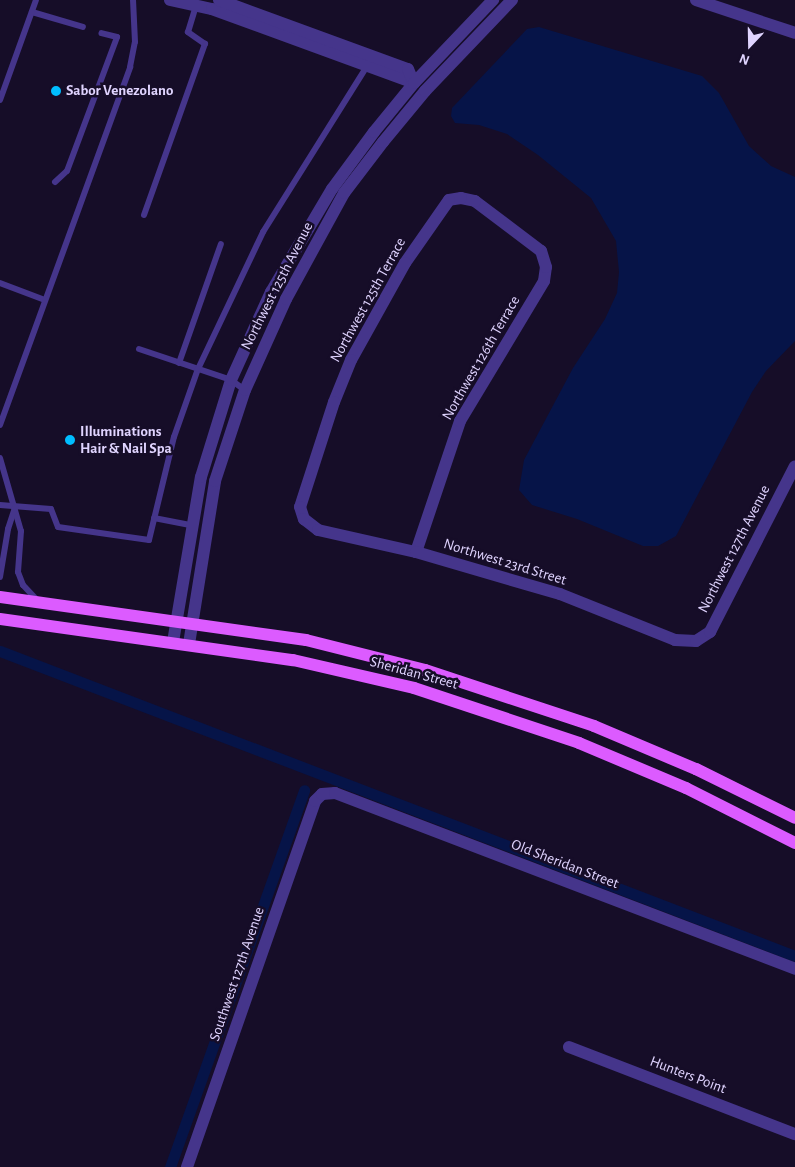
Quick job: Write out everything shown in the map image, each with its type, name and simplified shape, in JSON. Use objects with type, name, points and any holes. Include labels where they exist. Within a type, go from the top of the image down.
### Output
[{"type":"main road","name":"Sheridan Street","points":[[0,597],[306,640],[425,670],[594,726],[696,769],[795,818]]},
{"type":"main road","name":"Sheridan Street","points":[[0,619],[293,660],[423,691],[580,743],[686,788],[795,843]]},
{"type":"street","points":[[170,0],[197,3],[371,61]]},
{"type":"street","points":[[219,0],[371,61],[414,83]]},
{"type":"street","name":"Northwest 125th Avenue","points":[[173,642],[200,477],[230,380],[271,292],[332,189],[414,83],[493,0]]},
{"type":"street","name":"Northwest 125th Avenue","points":[[189,644],[215,481],[245,390],[286,299],[344,193],[425,91],[512,0]]},
{"type":"street","points":[[696,0],[795,33]]},
{"type":"street","name":"Northwest 125th Terrace","points":[[304,519],[300,507],[308,475],[351,360],[433,220],[449,200],[461,198],[475,201],[541,251],[546,267]]},
{"type":"street","name":"Northwest 126th Terrace","points":[[416,552],[460,420],[544,281],[546,267]]},
{"type":"street","name":"Northwest 127th Avenue","points":[[696,642],[710,632],[795,466]]},
{"type":"street","name":"Northwest 23rd Street","points":[[304,519],[318,530],[416,552],[560,594],[675,640],[696,642]]},
{"type":"street","name":"Old Sheridan Street","points":[[322,794],[334,793],[795,969]]},
{"type":"street","name":"Southwest 127th Avenue","points":[[187,1167],[315,801],[322,794]]},
{"type":"street","name":"Hunters Point","points":[[569,1047],[795,1134]]},
{"type":"lane","points":[[0,100],[36,0]]},
{"type":"lane","points":[[0,425],[130,67],[135,42],[133,0]]},
{"type":"lane","points":[[144,215],[206,44],[188,32],[197,3]]},
{"type":"lane","points":[[32,12],[83,27]]},
{"type":"lane","points":[[55,182],[67,171],[117,37],[101,33]]},
{"type":"lane","points":[[0,505],[51,508],[58,527],[149,540],[174,437],[198,369],[263,232],[371,61]]},
{"type":"lane","points":[[414,83],[425,91]]},
{"type":"lane","points":[[179,362],[221,244]]},
{"type":"lane","points":[[0,283],[46,300]]},
{"type":"lane","points":[[139,349],[230,380],[245,390]]},
{"type":"lane","points":[[0,458],[16,506],[21,531],[18,572],[23,586],[40,604]]},
{"type":"lane","points":[[0,577],[8,529],[16,506]]},
{"type":"lane","points":[[154,518],[191,525]]},
{"type":"shaded area","points":[[539,27],[702,76],[719,93],[749,146],[771,166],[795,177],[795,341],[766,371],[752,392],[676,536],[658,546],[643,546],[577,519],[532,505],[519,490],[524,460],[573,368],[605,319],[617,293],[619,272],[616,241],[591,198],[538,155],[507,134],[479,125],[455,123],[451,116],[452,108],[527,29]]},
{"type":"waterway","points":[[0,651],[795,956]]},
{"type":"waterway","points":[[170,1167],[304,790]]},
{"type":"place","name":"Sabor Venezolano","points":[[56,91]]},
{"type":"place","name":"Illuminations Hair & Nail Spa","points":[[70,440]]}]
